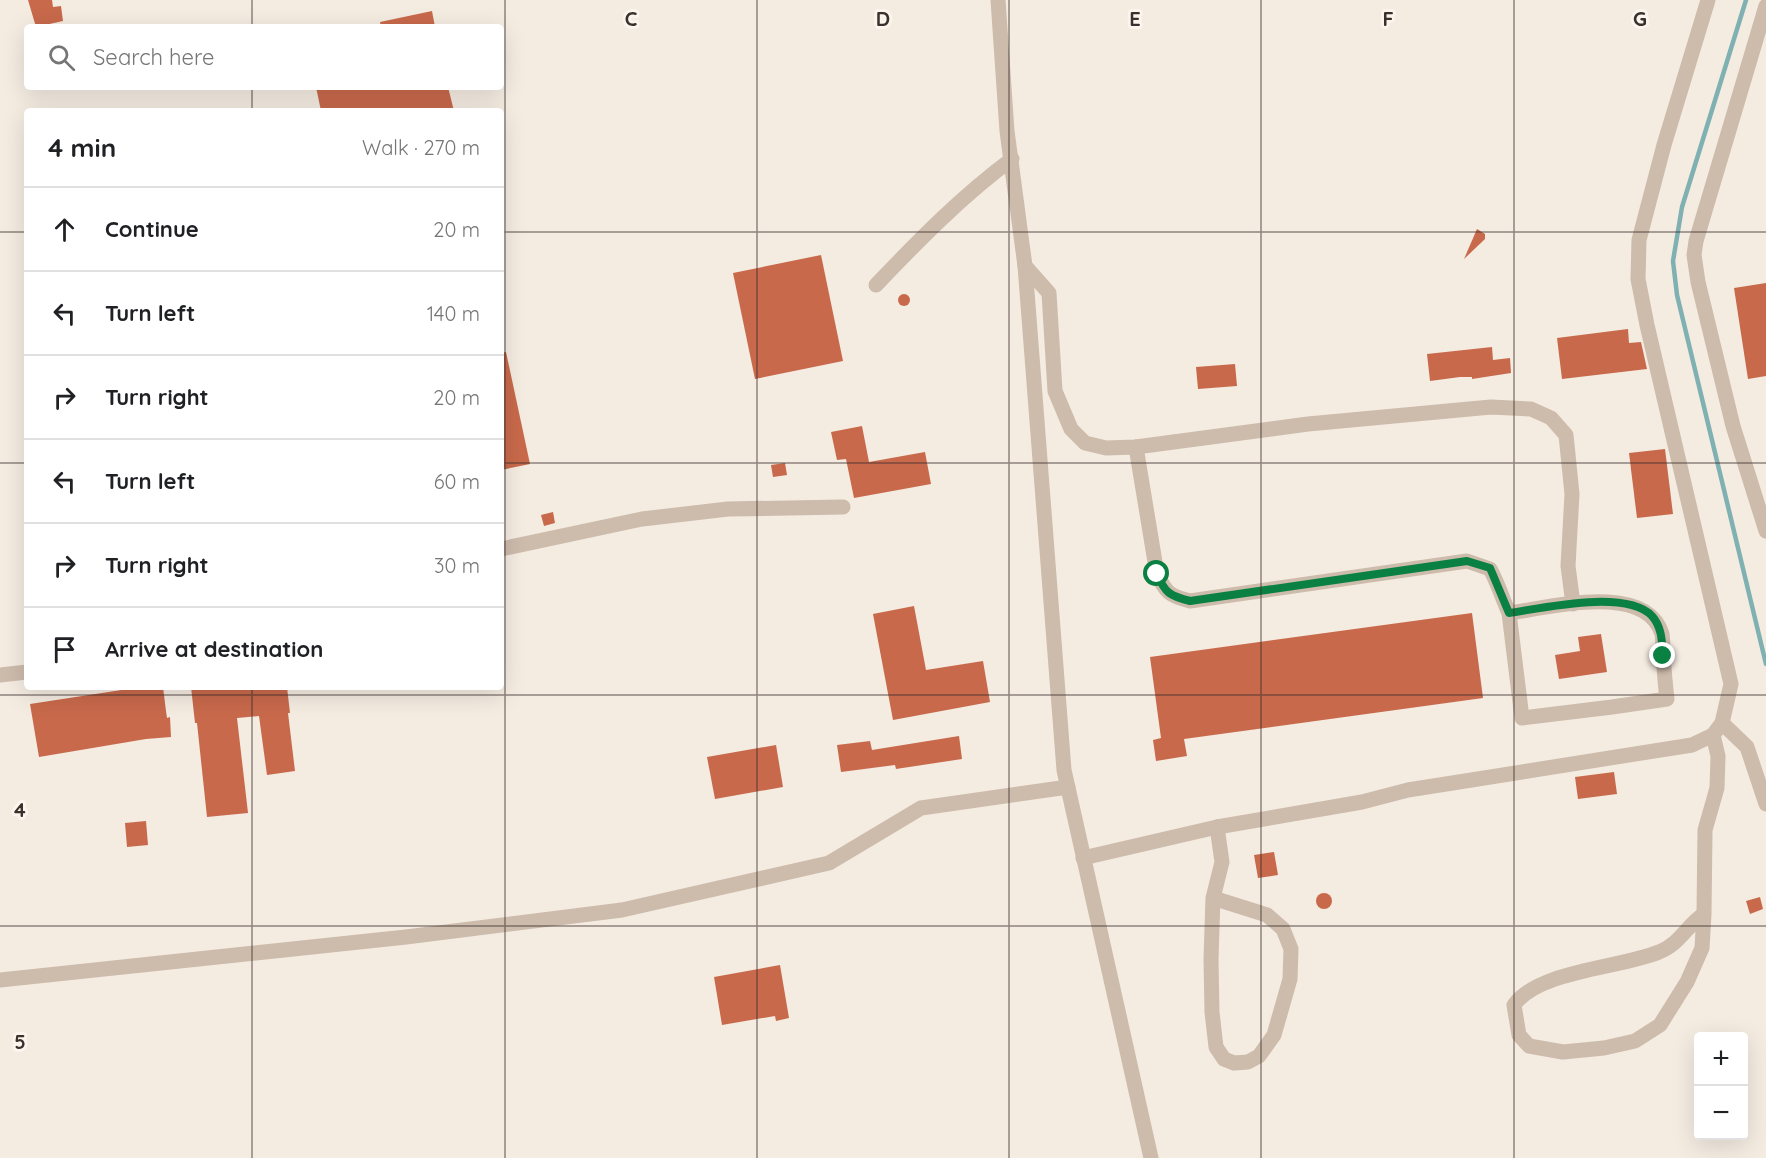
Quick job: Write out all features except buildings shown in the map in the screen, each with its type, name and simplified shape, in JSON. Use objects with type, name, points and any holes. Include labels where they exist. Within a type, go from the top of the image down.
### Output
[{"type":"street","points":[[998,0],[1007,130],[1026,266],[1064,770],[1151,1158]]},
{"type":"street","points":[[1704,914],[1691,923],[1674,945],[1658,953],[1554,979],[1520,996],[1514,1005],[1519,1035],[1529,1046],[1563,1052],[1604,1048],[1635,1041],[1660,1025],[1687,982],[1702,948],[1704,914],[1705,830],[1718,788],[1718,729],[1731,684],[1638,279],[1639,240],[1650,193],[1708,0]]},
{"type":"street","points":[[1766,6],[1696,240],[1694,255],[1698,282],[1733,426],[1766,531]]},
{"type":"street","points":[[876,285],[915,243],[978,184],[1012,159]]},
{"type":"street","points":[[1026,266],[1049,293],[1055,391],[1071,429],[1085,443],[1106,448],[1136,447],[1342,421],[1491,406],[1532,409],[1551,418],[1566,435],[1572,494],[1568,566],[1573,604]]},
{"type":"street","points":[[1136,447],[1157,574],[1164,589],[1175,597],[1190,601],[1467,561],[1490,568],[1509,613],[1522,718],[1612,708],[1666,699],[1662,634],[1651,615],[1621,602],[1593,602],[1509,613]]},
{"type":"street","points":[[504,548],[642,519],[728,509],[843,507]]},
{"type":"street","points":[[0,675],[24,672]]},
{"type":"street","points":[[1718,729],[1747,747],[1766,804]]},
{"type":"street","points":[[1083,858],[1217,827],[1362,802],[1408,790],[1692,745],[1718,729]]},
{"type":"street","points":[[0,980],[394,939],[622,910],[829,863],[921,808],[1068,787]]},
{"type":"street","points":[[1213,898],[1267,915],[1283,929],[1291,950],[1290,979],[1274,1035],[1259,1056],[1248,1062],[1234,1063],[1224,1059],[1216,1047],[1212,1012],[1213,898],[1222,862],[1217,827]]},
{"type":"waterway","points":[[1746,0],[1682,207],[1673,261],[1677,295],[1766,664]]},
{"type":"route","points":[[1157,574],[1164,589],[1175,597],[1190,601],[1467,561],[1490,568],[1509,613],[1593,602],[1621,602],[1637,608],[1651,615],[1662,634],[1663,656]]}]
